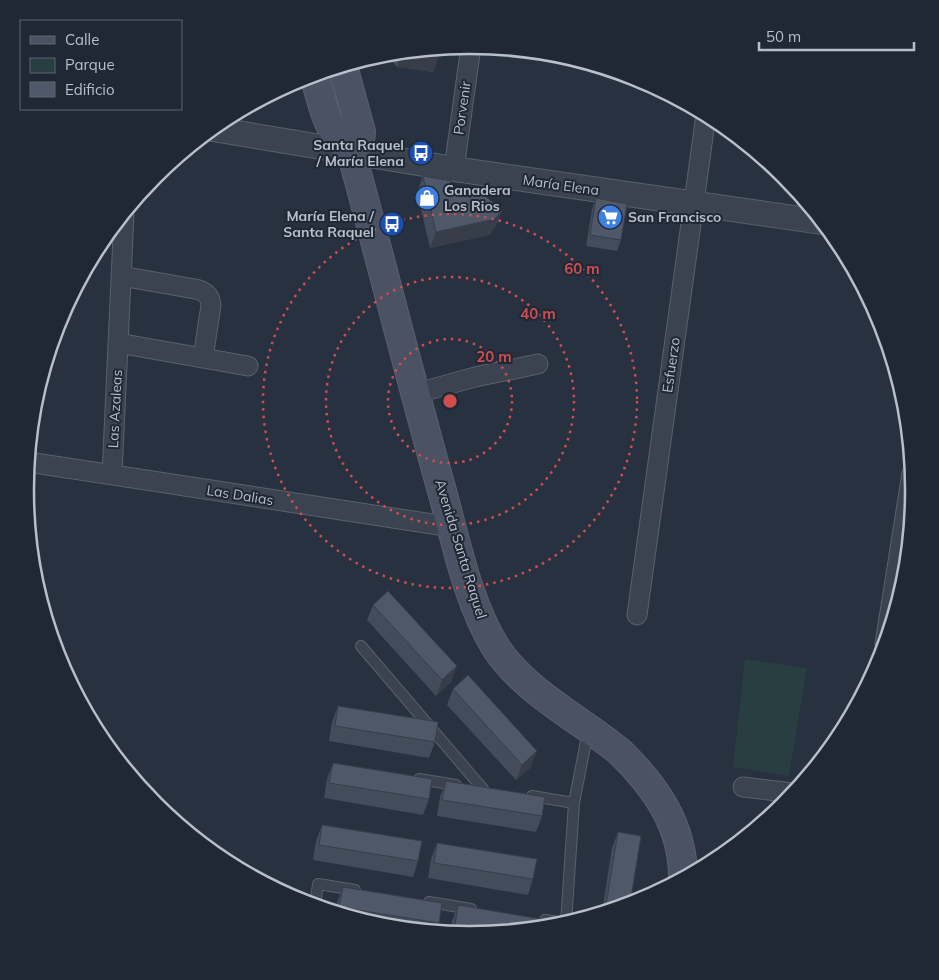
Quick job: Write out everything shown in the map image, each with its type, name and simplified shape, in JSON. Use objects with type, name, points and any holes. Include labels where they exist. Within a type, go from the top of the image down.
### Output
[{"type":"main road","points":[[345,72],[361,132],[357,147],[351,151]]},
{"type":"main road","name":"Avenida Santa Raquel","points":[[316,82],[337,139],[351,151],[414,394],[471,592],[483,623],[496,648],[523,679],[620,752],[634,766],[664,807],[673,823],[682,854],[683,869]]},
{"type":"street","name":"Porvenir","points":[[454,170],[470,54]]},
{"type":"street","name":"Esfuerzo","points":[[637,615],[705,124]]},
{"type":"street","name":"María Elena","points":[[224,130],[454,170],[811,220]]},
{"type":"street","name":"Las Azaleas","points":[[112,475],[123,226]]},
{"type":"street","points":[[121,276],[195,289],[207,293],[211,305],[203,358]]},
{"type":"street","points":[[118,343],[248,366]]},
{"type":"street","points":[[414,394],[475,377],[538,364]]},
{"type":"street","name":"Las Dalias","points":[[35,463],[452,527]]},
{"type":"street","points":[[894,587],[903,528]]},
{"type":"street","points":[[744,787],[784,792]]},
{"type":"lane","points":[[361,646],[488,790],[407,777]]},
{"type":"lane","points":[[567,914],[574,803],[589,728]]},
{"type":"lane","points":[[520,795],[574,803]]},
{"type":"lane","points":[[316,898],[318,884],[367,892]]},
{"type":"lane","points":[[416,900],[483,910]]},
{"type":"lane","points":[[531,918],[541,919]]},
{"type":"green space","points":[[745,659],[807,668],[789,776],[733,767]]},
{"type":"building","points":[[423,176],[451,181],[449,190],[463,192],[470,198],[477,189],[502,210],[495,219],[436,232]]},
{"type":"building","points":[[596,198],[627,204],[621,240],[590,235]]},
{"type":"building","points":[[388,591],[457,666],[442,680],[373,605]]},
{"type":"building","points":[[468,675],[537,751],[522,765],[453,689]]},
{"type":"building","points":[[338,706],[438,722],[435,742],[335,726]]},
{"type":"building","points":[[333,763],[432,779],[429,799],[329,783]]},
{"type":"building","points":[[446,781],[545,797],[542,816],[442,800]]},
{"type":"building","points":[[322,825],[422,841],[418,861],[319,845]]},
{"type":"building","points":[[618,832],[641,836],[631,895],[606,904]]},
{"type":"building","points":[[437,843],[537,859],[533,879],[434,863]]},
{"type":"building","points":[[343,887],[442,903],[439,923],[339,906]]},
{"type":"building","points":[[458,905],[542,919],[498,925],[455,925]]},
{"type":"place","name":"Santa Raquel / María Elena","points":[[421,153]]},
{"type":"place","name":"Ganadera Los Rios","points":[[427,198]]},
{"type":"place","name":"San Francisco","points":[[610,217]]},
{"type":"place","name":"María Elena / Santa Raquel","points":[[392,224]]}]
